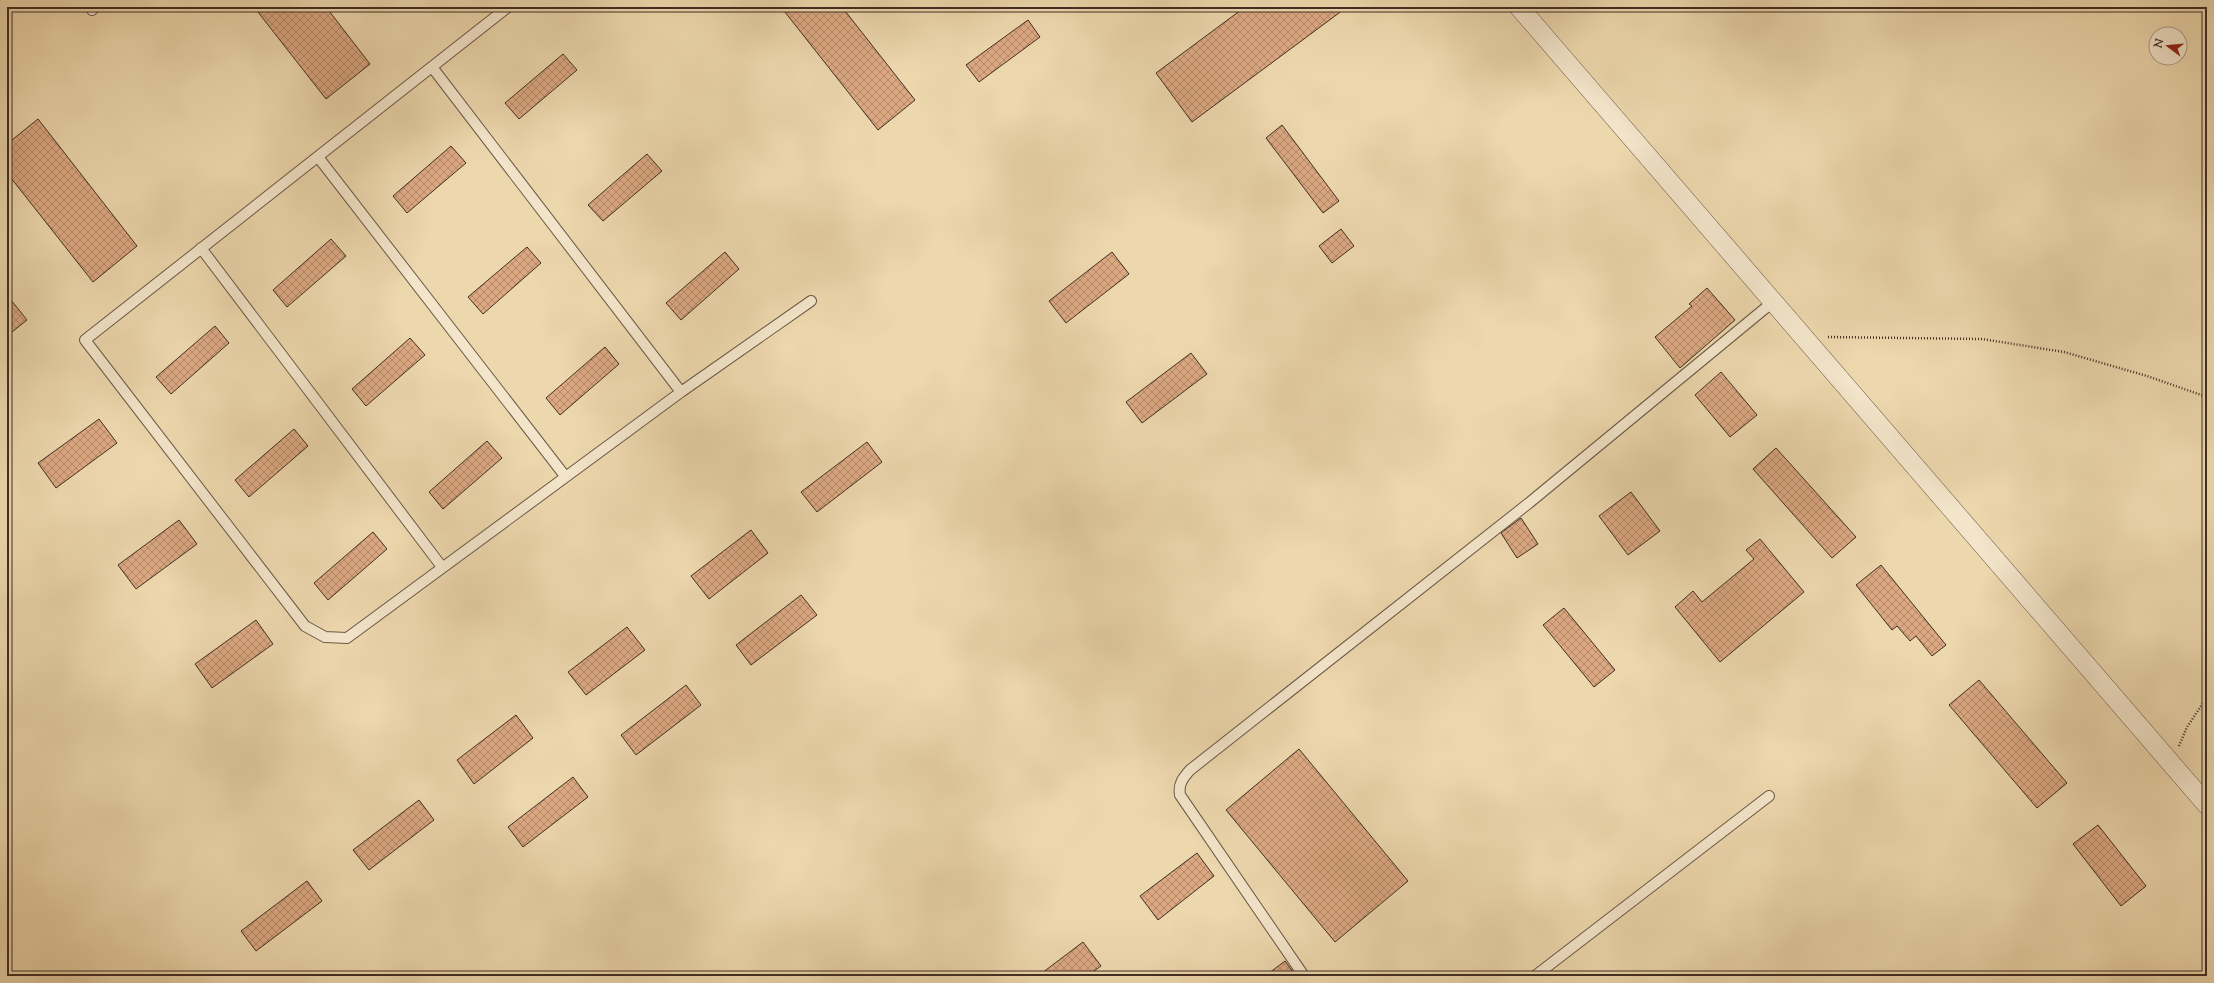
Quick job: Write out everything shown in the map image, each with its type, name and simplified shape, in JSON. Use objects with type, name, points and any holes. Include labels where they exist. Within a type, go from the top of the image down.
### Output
[{"type":"street","points":[[1519,7],[2207,805]]},
{"type":"lane","points":[[90,7],[92,10],[95,7]]},
{"type":"lane","points":[[508,7],[85,340],[305,626],[325,637],[347,638],[565,476],[681,392],[811,301]]},
{"type":"lane","points":[[432,67],[681,392]]},
{"type":"lane","points":[[318,157],[565,476]]},
{"type":"lane","points":[[201,248],[442,567]]},
{"type":"lane","points":[[1304,976],[1180,795],[1179,788],[1182,778],[1190,770],[1529,503],[1774,301]]},
{"type":"lane","points":[[1535,976],[1769,796]]},
{"type":"path","points":[[1803,336],[1863,339],[1982,339],[2064,352],[2147,376],[2207,397]]},
{"type":"path","points":[[2172,763],[2187,727],[2207,697]]},
{"type":"building","points":[[254,7],[326,7],[370,64],[326,99]]},
{"type":"building","points":[[781,7],[842,7],[915,100],[878,130]]},
{"type":"building","points":[[1245,7],[1347,7],[1192,122],[1156,73]]},
{"type":"building","points":[[1028,20],[1040,37],[979,82],[966,65]]},
{"type":"building","points":[[563,54],[577,70],[519,119],[505,103]]},
{"type":"building","points":[[38,119],[137,246],[93,282],[7,173],[7,144]]},
{"type":"building","points":[[1282,125],[1339,201],[1323,213],[1266,138]]},
{"type":"building","points":[[451,146],[466,163],[407,213],[393,196]]},
{"type":"building","points":[[647,154],[662,171],[603,221],[588,205]]},
{"type":"building","points":[[1341,229],[1354,246],[1332,263],[1319,246]]},
{"type":"building","points":[[331,239],[346,256],[287,307],[273,290]]},
{"type":"building","points":[[527,247],[541,263],[483,314],[468,297]]},
{"type":"building","points":[[725,252],[739,269],[681,320],[666,303]]},
{"type":"building","points":[[1112,252],[1129,274],[1066,323],[1049,301]]},
{"type":"building","points":[[1707,288],[1735,320],[1680,368],[1655,337],[1692,306],[1689,304]]},
{"type":"building","points":[[7,295],[27,320],[7,336]]},
{"type":"building","points":[[215,326],[229,343],[171,394],[156,377]]},
{"type":"building","points":[[410,338],[425,355],[366,406],[352,389]]},
{"type":"building","points":[[605,347],[619,364],[560,415],[546,398]]},
{"type":"building","points":[[1191,353],[1207,374],[1142,423],[1126,402]]},
{"type":"building","points":[[1721,372],[1757,415],[1730,437],[1695,395]]},
{"type":"building","points":[[99,419],[117,443],[56,488],[38,463]]},
{"type":"building","points":[[294,429],[308,446],[249,497],[235,480]]},
{"type":"building","points":[[487,441],[502,458],[443,509],[429,492]]},
{"type":"building","points":[[867,442],[882,462],[817,512],[801,492]]},
{"type":"building","points":[[1776,448],[1856,537],[1832,558],[1753,469]]},
{"type":"building","points":[[1631,492],[1660,531],[1628,555],[1599,516]]},
{"type":"building","points":[[1521,518],[1538,544],[1517,558],[1501,533]]},
{"type":"building","points":[[179,520],[197,544],[136,589],[118,565]]},
{"type":"building","points":[[751,530],[768,553],[709,599],[691,576]]},
{"type":"building","points":[[373,532],[387,549],[328,600],[314,583]]},
{"type":"building","points":[[1760,539],[1804,592],[1720,662],[1675,607],[1693,591],[1702,602],[1754,559],[1746,550]]},
{"type":"building","points":[[1881,565],[1946,645],[1932,656],[1916,636],[1910,641],[1897,626],[1892,630],[1856,585]]},
{"type":"building","points":[[801,595],[817,615],[751,665],[736,645]]},
{"type":"building","points":[[1564,608],[1615,670],[1594,687],[1543,625]]},
{"type":"building","points":[[256,620],[273,644],[212,688],[195,664]]},
{"type":"building","points":[[627,627],[645,650],[586,695],[568,672]]},
{"type":"building","points":[[1979,680],[2067,783],[2037,808],[1949,705]]},
{"type":"building","points":[[686,685],[701,705],[636,755],[621,735]]},
{"type":"building","points":[[516,715],[533,738],[474,784],[457,760]]},
{"type":"building","points":[[1299,749],[1408,881],[1335,942],[1226,810]]},
{"type":"building","points":[[573,777],[588,797],[523,847],[508,827]]},
{"type":"building","points":[[419,800],[434,820],[369,870],[353,850]]},
{"type":"building","points":[[2098,825],[2146,886],[2121,906],[2073,844]]},
{"type":"building","points":[[1197,853],[1214,876],[1158,920],[1140,896]]},
{"type":"building","points":[[307,881],[322,901],[256,951],[241,931]]},
{"type":"building","points":[[1083,942],[1101,966],[1087,976],[1038,976]]},
{"type":"building","points":[[1285,961],[1296,976],[1265,976]]}]
